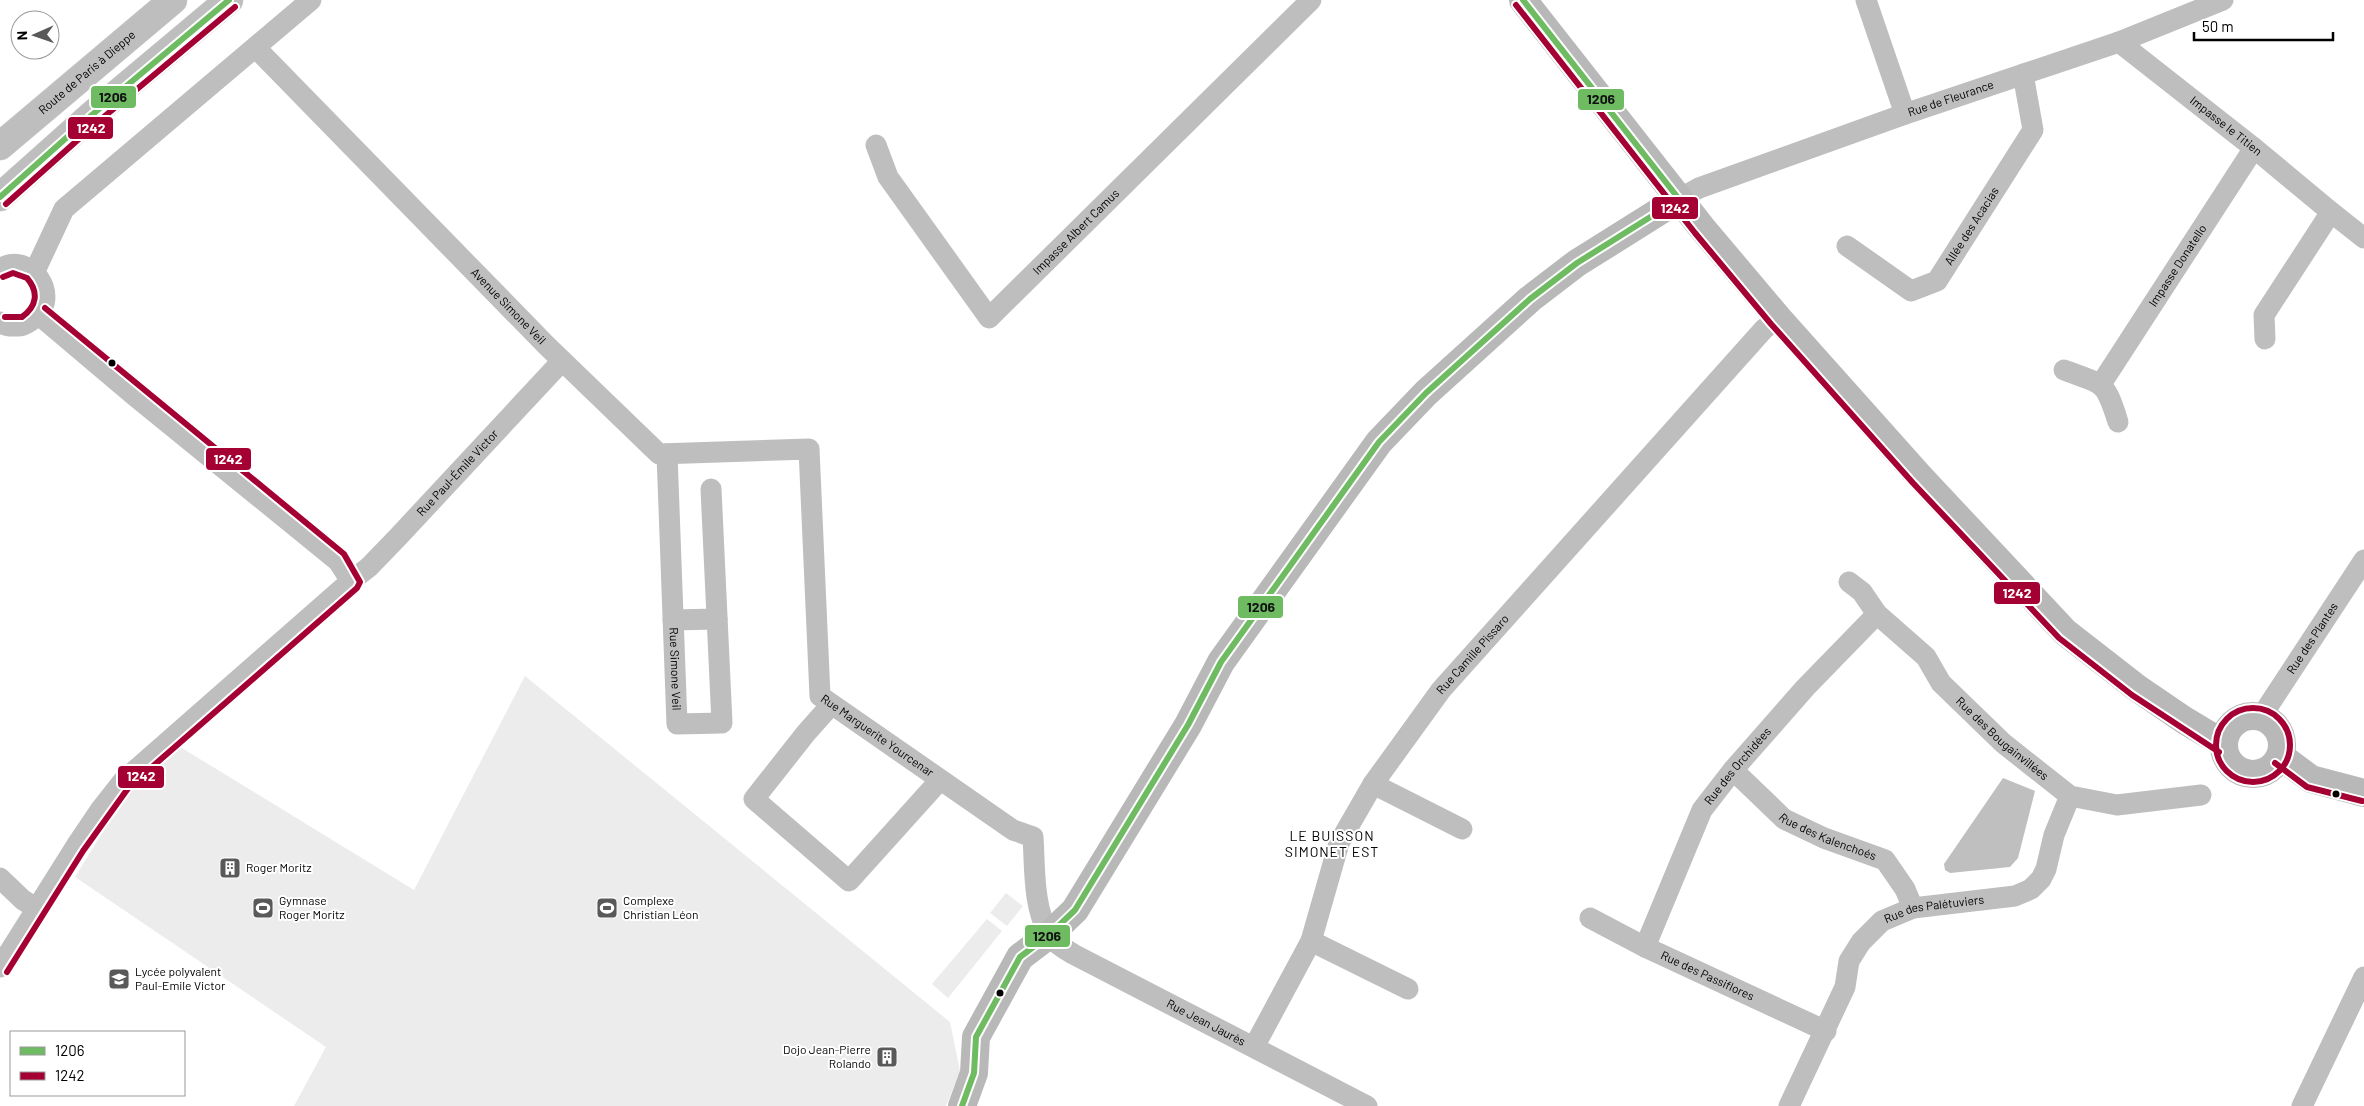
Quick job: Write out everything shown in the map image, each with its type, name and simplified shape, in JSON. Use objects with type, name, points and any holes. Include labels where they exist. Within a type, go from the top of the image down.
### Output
[{"type":"main road","name":"Route de Paris à Dieppe","points":[[0,146],[173,0]]},
{"type":"main road","points":[[0,197],[93,114],[229,0]]},
{"type":"street","points":[[34,274],[64,209],[312,0]]},
{"type":"street","name":"Impasse Albert Camus","points":[[876,145],[888,177],[989,318],[1311,0]]},
{"type":"street","points":[[1523,0],[1680,199],[1778,318],[1920,477],[2065,632],[2137,688],[2224,744]]},
{"type":"street","points":[[1866,0],[1905,114]]},
{"type":"street","name":"Rue de Fleurance","points":[[1680,199],[1699,188],[1905,114],[2119,42],[2224,0]]},
{"type":"street","name":"Impasse le Titien","points":[[2119,42],[2254,148],[2364,238]]},
{"type":"street","name":"Avenue Simone Veil","points":[[256,48],[562,361],[652,449],[659,454],[667,454],[809,448]]},
{"type":"street","name":"Allée des Acacias","points":[[1847,246],[1911,292],[1937,281],[2033,130],[2023,74]]},
{"type":"street","name":"Impasse Donatello","points":[[2101,384],[2254,148]]},
{"type":"street","points":[[962,1106],[974,1073],[976,1036],[1020,957],[1049,935],[1075,910],[1188,725],[1221,662],[1379,442],[1426,392],[1530,300],[1577,263],[1680,199]]},
{"type":"street","points":[[2265,339],[2264,315],[2331,212]]},
{"type":"street","points":[[0,270],[5,266],[25,266],[40,278],[46,297],[39,315],[23,326],[4,326],[0,322]]},
{"type":"street","points":[[39,315],[135,396],[338,561],[351,581]]},
{"type":"street","name":"Rue Camille Pissaro","points":[[1254,1047],[1311,941],[1339,843],[1373,784],[1442,690],[1764,329],[1778,318]]},
{"type":"street","name":"Rue Paul-Émile Victor","points":[[36,908],[101,809],[123,781],[369,567],[562,361]]},
{"type":"street","points":[[2064,370],[2101,384],[2110,398],[2118,422]]},
{"type":"street","name":"Rue Marguerite Yourcenar","points":[[809,448],[818,687],[820,696],[1013,830],[1033,837],[1037,889],[1041,912],[1049,935]]},
{"type":"street","name":"Rue Simone Veil","points":[[667,454],[677,724],[722,723],[711,489]]},
{"type":"street","name":"Rue des Plantes","points":[[2261,717],[2275,700],[2364,560]]},
{"type":"street","name":"Rue des Bougainvillées","points":[[1849,582],[1862,592],[1877,614],[1926,657],[1941,683],[2003,743],[2070,796],[2117,804],[2201,795]]},
{"type":"street","name":"Rue des Orchidées","points":[[1644,947],[1702,810],[1733,770],[1805,688],[1877,614]]},
{"type":"street","points":[[673,620],[717,619]]},
{"type":"street","points":[[831,705],[806,733],[754,799],[848,881],[940,780]]},
{"type":"street","points":[[2249,716],[2261,717],[2269,721],[2280,733],[2282,750],[2280,756],[2270,769],[2257,774],[2240,772],[2228,760],[2224,744],[2228,730],[2239,720],[2249,716]]},
{"type":"street","points":[[2280,756],[2312,779],[2364,793]]},
{"type":"street","name":"Rue des Kalenchoés","points":[[1733,770],[1784,819],[1824,838],[1885,860],[1905,889],[1913,908]]},
{"type":"street","points":[[1373,784],[1462,829]]},
{"type":"street","name":"Rue des Palétuviers","points":[[1789,1106],[1826,1031],[1845,987],[1849,961],[1861,942],[1882,921],[1913,908],[2015,896],[2031,889],[2046,869],[2054,835],[2070,796]]},
{"type":"street","points":[[0,878],[23,900],[36,908]]},
{"type":"street","points":[[0,944],[36,908]]},
{"type":"street","points":[[0,966],[36,908]]},
{"type":"street","name":"Rue des Passiflores","points":[[1590,918],[1644,947],[1826,1031]]},
{"type":"street","name":"Rue Jean Jaurès","points":[[1049,935],[1073,954],[1367,1106]]},
{"type":"street","points":[[1311,941],[1408,989]]},
{"type":"street","points":[[2302,1106],[2364,977]]},
{"type":"shaded area","name":"Complexe Christian Léon","points":[[525,676],[950,1022],[960,1071],[946,1106],[294,1106],[326,1047],[75,877],[126,794],[177,745],[414,890]]},
{"type":"shaded area","points":[[2003,778],[2035,791],[2018,858],[2010,867],[1950,873],[1945,870],[1944,864]]},
{"type":"shaded area","points":[[1006,893],[1023,906],[1007,926],[990,913]]},
{"type":"shaded area","points":[[987,919],[1002,931],[948,998],[932,984]]},
{"type":"transit line","name":"1206","points":[[0,197],[93,114],[229,0]]},
{"type":"transit line","name":"1206","points":[[1523,0],[1679,199]]},
{"type":"transit line","name":"1242","points":[[1516,5],[1695,233],[1771,324],[1913,483],[2059,638],[2132,695],[2219,752]]},
{"type":"transit line","name":"1242","points":[[6,204],[99,121],[235,7]]},
{"type":"transit line","name":"1206","points":[[962,1106],[974,1073],[976,1037],[1020,957],[1049,935],[1075,910],[1188,725],[1221,662],[1379,442],[1426,393],[1530,299],[1577,263],[1679,199]]},
{"type":"transit line","name":"1242","points":[[3,277],[13,273],[27,278],[35,294],[31,308],[22,317],[5,317]]},
{"type":"transit line","name":"1242","points":[[7,972],[83,851],[129,787],[357,588],[360,582],[344,554],[45,308]]},
{"type":"transit line","name":"1242","points":[[2246,708],[2260,708],[2274,714],[2284,724],[2290,738],[2290,745],[2290,752],[2284,766],[2274,776],[2260,782],[2246,782],[2232,776],[2222,766],[2216,752],[2216,738],[2222,724],[2232,714],[2246,708]]},
{"type":"transit line","name":"1242","points":[[2275,763],[2307,787],[2362,801]]},
{"type":"place","name":"Roger Moritz","points":[[230,868]]},
{"type":"place","name":"Gymnase Roger Moritz","points":[[263,908]]},
{"type":"place","name":"Complexe Christian Léon","points":[[607,908]]},
{"type":"place","name":"Lycée polyvalent Paul-Emile Victor","points":[[119,979]]},
{"type":"place","name":"Dojo Jean-Pierre Rolando","points":[[887,1057]]},
{"type":"district","name":"LE BUISSON SIMONET EST","points":[[1332,844]]}]
